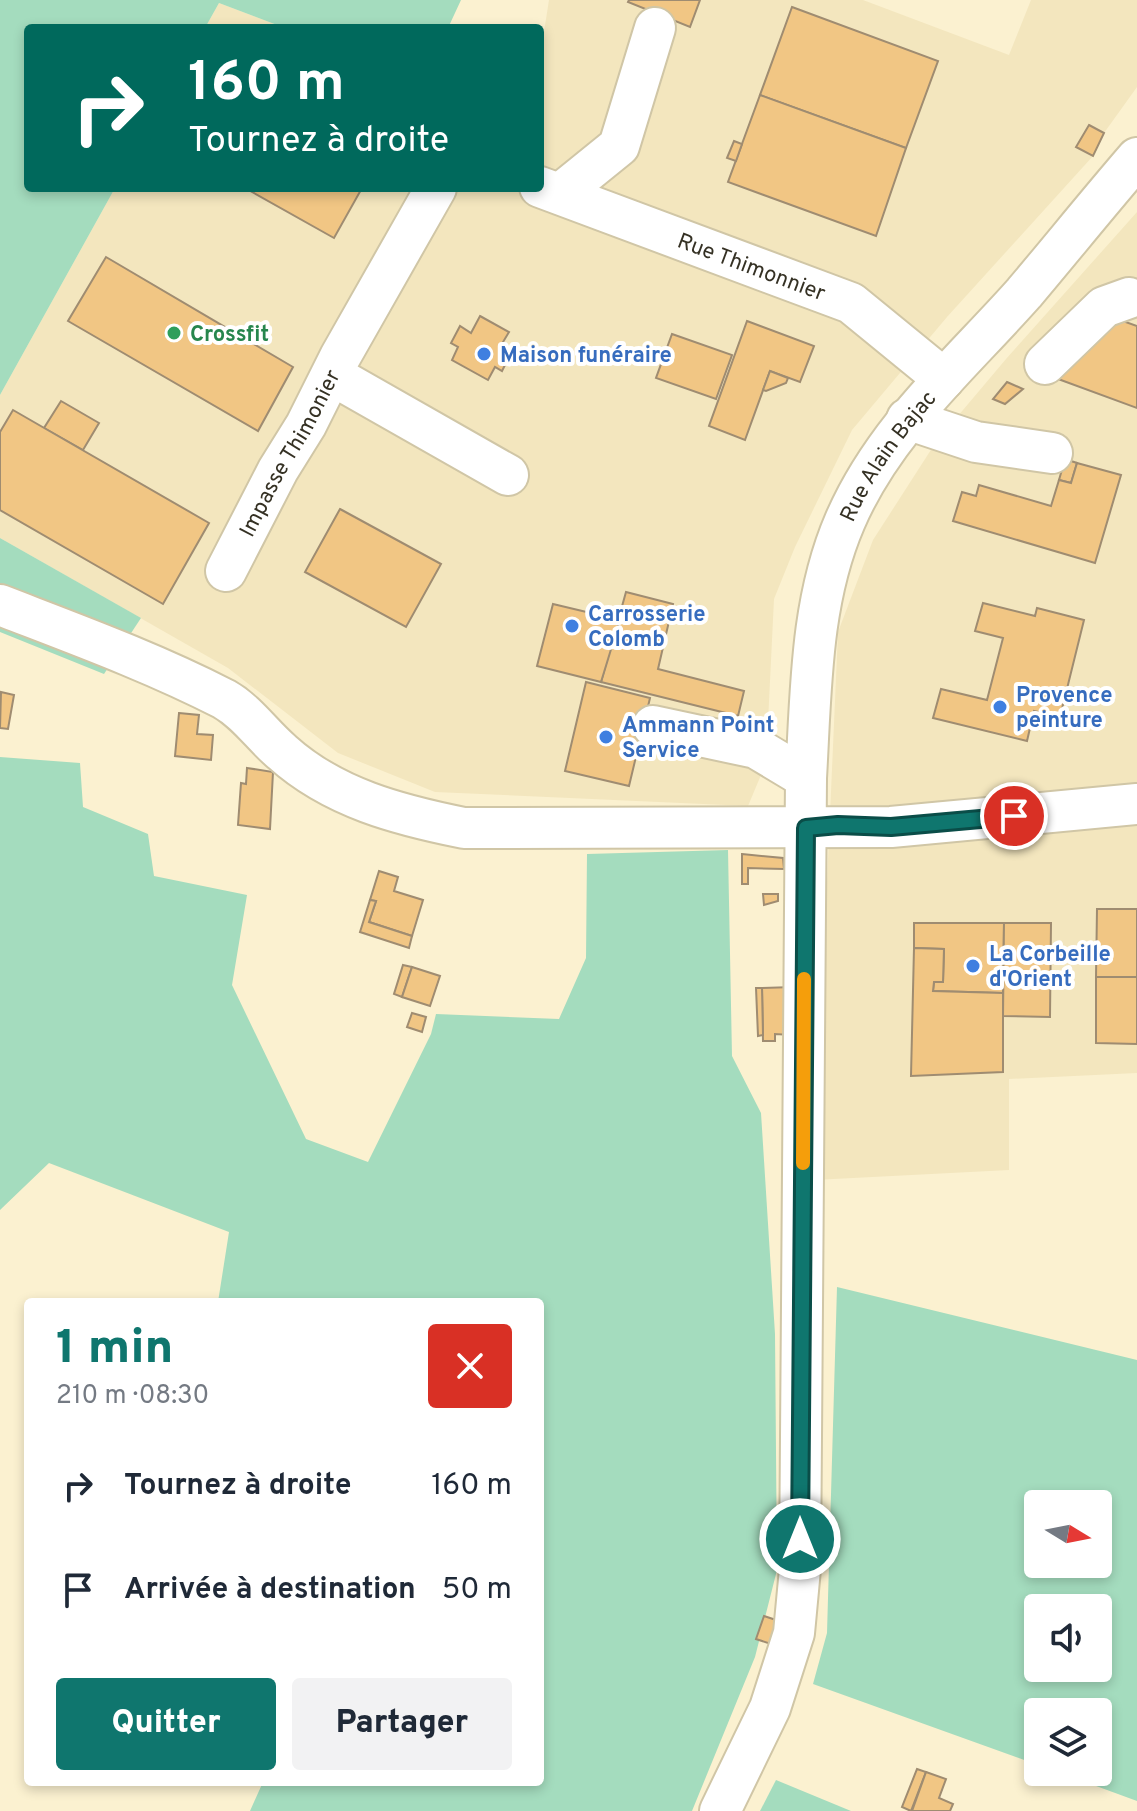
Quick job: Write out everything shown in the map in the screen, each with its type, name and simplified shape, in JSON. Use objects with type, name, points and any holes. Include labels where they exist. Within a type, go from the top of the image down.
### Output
[{"type":"street","points":[[551,190],[619,146],[655,28]]},
{"type":"street","name":"Rue Alain Bajac","points":[[720,1811],[770,1708],[794,1633],[800,1569],[806,778],[819,606],[845,522],[869,474],[907,419],[1024,292],[1137,158]]},
{"type":"street","name":"Rue Thimonnier","points":[[551,190],[851,303],[944,379]]},
{"type":"street","name":"Impasse Thimonier","points":[[226,571],[278,470],[306,425],[352,335],[434,192]]},
{"type":"street","points":[[1045,364],[1104,307],[1134,294]]},
{"type":"street","points":[[332,375],[508,475]]},
{"type":"street","points":[[907,419],[976,442],[1052,453]]},
{"type":"street","points":[[0,605],[112,649],[227,701],[251,720],[282,753],[323,781],[369,805],[464,828],[891,827],[1137,804]]},
{"type":"street","points":[[653,726],[756,748],[806,778]]},
{"type":"shaded area","points":[[549,0],[863,0],[1009,55],[1031,0],[1137,0],[1137,87],[1104,133],[1093,156],[947,317],[852,430],[795,547],[774,599],[766,763],[748,806],[435,792],[338,753],[228,668],[0,538],[0,395],[113,192],[544,192],[544,32]]},
{"type":"shaded area","points":[[219,3],[274,24],[207,24]]},
{"type":"shaded area","points":[[1137,212],[1137,1073],[1009,1079],[1009,1170],[814,1180],[838,632],[873,540],[936,442]]},
{"type":"green space","points":[[0,0],[461,0],[450,24],[274,24],[219,3],[207,24],[24,24],[24,192],[113,192],[0,395]]},
{"type":"green space","points":[[0,538],[141,618],[104,674],[0,632]]},
{"type":"green space","points":[[0,757],[80,763],[83,807],[148,834],[154,876],[247,895],[232,985],[306,1139],[368,1162],[431,1034],[436,1014],[559,1019],[586,958],[587,854],[728,850],[732,1056],[761,1113],[775,1334],[777,1570],[755,1657],[692,1811],[250,1811],[261,1786],[544,1786],[544,1298],[219,1298],[229,1232],[49,1163],[0,1210]]},
{"type":"green space","points":[[837,1287],[1137,1360],[1137,1801],[1096,1786],[1112,1786],[1112,1698],[1024,1698],[1024,1760],[813,1684],[827,1633]]},
{"type":"green space","points":[[776,1780],[851,1811],[760,1811]]},
{"type":"building","points":[[629,0],[700,0],[690,27]]},
{"type":"building","points":[[792,7],[938,61],[906,148],[760,95]]},
{"type":"building","points":[[760,95],[906,148],[876,236],[728,182]]},
{"type":"building","points":[[1089,125],[1104,133],[1093,156],[1076,147]]},
{"type":"building","points":[[734,141],[742,144],[736,161],[727,158]]},
{"type":"building","points":[[252,192],[360,192],[334,238]]},
{"type":"building","points":[[106,257],[293,367],[258,431],[68,321]]},
{"type":"building","points":[[1106,315],[1137,326],[1137,408],[1050,376]]},
{"type":"building","points":[[480,316],[509,332],[500,347],[511,353],[502,371],[495,367],[488,380],[452,360],[458,347],[451,343],[460,326],[471,333]]},
{"type":"building","points":[[747,321],[814,346],[800,382],[770,371],[745,440],[709,426]]},
{"type":"building","points":[[672,334],[732,355],[716,399],[656,378]]},
{"type":"building","points":[[770,371],[788,378],[786,383],[766,391],[763,390]]},
{"type":"building","points":[[1007,382],[1023,389],[1005,404],[993,399]]},
{"type":"building","points":[[61,401],[99,423],[83,450],[44,428]]},
{"type":"building","points":[[13,410],[209,523],[163,604],[0,510],[0,432]]},
{"type":"building","points":[[1065,459],[1077,463],[1071,483],[1059,480]]},
{"type":"building","points":[[1077,463],[1121,475],[1095,563],[953,521],[962,492],[976,496],[979,485],[1051,506],[1059,480],[1071,483]]},
{"type":"building","points":[[340,509],[441,564],[406,627],[305,572]]},
{"type":"building","points":[[626,592],[673,604],[658,669],[744,691],[738,716],[601,682]]},
{"type":"building","points":[[983,603],[1035,616],[1037,608],[1084,620],[1060,717],[1034,711],[1027,741],[933,718],[941,689],[987,700],[1003,638],[975,631]]},
{"type":"building","points":[[553,604],[620,620],[601,682],[537,666]]},
{"type":"building","points":[[586,682],[650,698],[629,786],[565,771]]},
{"type":"building","points":[[1,692],[14,695],[8,729],[0,728]]},
{"type":"building","points":[[179,713],[199,715],[197,734],[213,735],[211,760],[175,756]]},
{"type":"building","points":[[247,768],[273,772],[270,829],[238,825],[241,783],[246,784]]},
{"type":"building","points":[[742,854],[783,858],[784,869],[748,868],[748,884],[742,884]]},
{"type":"building","points":[[379,871],[398,877],[394,891],[423,900],[412,936],[369,922],[376,901],[370,900]]},
{"type":"building","points":[[763,894],[778,894],[778,901],[764,905]]},
{"type":"building","points":[[370,900],[376,901],[369,922],[412,936],[409,948],[360,932]]},
{"type":"building","points":[[1097,909],[1137,909],[1137,977],[1096,977]]},
{"type":"building","name":"La Corbeille d'Orient","points":[[914,923],[1004,923],[1003,993],[933,991],[934,982],[943,982],[944,949],[914,948]]},
{"type":"building","points":[[1004,923],[1051,923],[1050,1017],[1003,1016]]},
{"type":"building","points":[[914,948],[944,949],[943,982],[934,982],[933,991],[1003,993],[1003,1072],[911,1076]]},
{"type":"building","points":[[403,965],[412,967],[402,997],[394,994]]},
{"type":"building","points":[[412,967],[440,976],[430,1006],[402,997]]},
{"type":"building","points":[[1096,977],[1137,977],[1137,1044],[1096,1043]]},
{"type":"building","points":[[793,987],[791,1035],[775,1034],[775,1041],[763,1041],[762,988]]},
{"type":"building","points":[[756,988],[762,988],[763,1035],[758,1036]]},
{"type":"building","points":[[412,1013],[426,1017],[422,1032],[407,1027]]},
{"type":"building","points":[[764,1616],[785,1623],[777,1646],[756,1639]]},
{"type":"building","points":[[917,1769],[926,1772],[911,1811],[902,1807]]},
{"type":"building","points":[[926,1772],[946,1779],[939,1798],[953,1804],[950,1811],[912,1811]]},
{"type":"slow traffic","points":[[803,1163],[804,979]]},
{"type":"place","name":"Crossfit","points":[[174,333]]},
{"type":"place","name":"Maison funéraire","points":[[484,354]]},
{"type":"place","name":"Carrosserie Colomb","points":[[572,626]]},
{"type":"place","name":"Provence peinture","points":[[1000,707]]},
{"type":"place","name":"Ammann Point Service","points":[[606,737]]},
{"type":"place","name":"La Corbeille d'Orient","points":[[973,966]]},
{"type":"route","points":[[800,1539],[806,828],[838,825],[891,827],[1014,816]]}]
